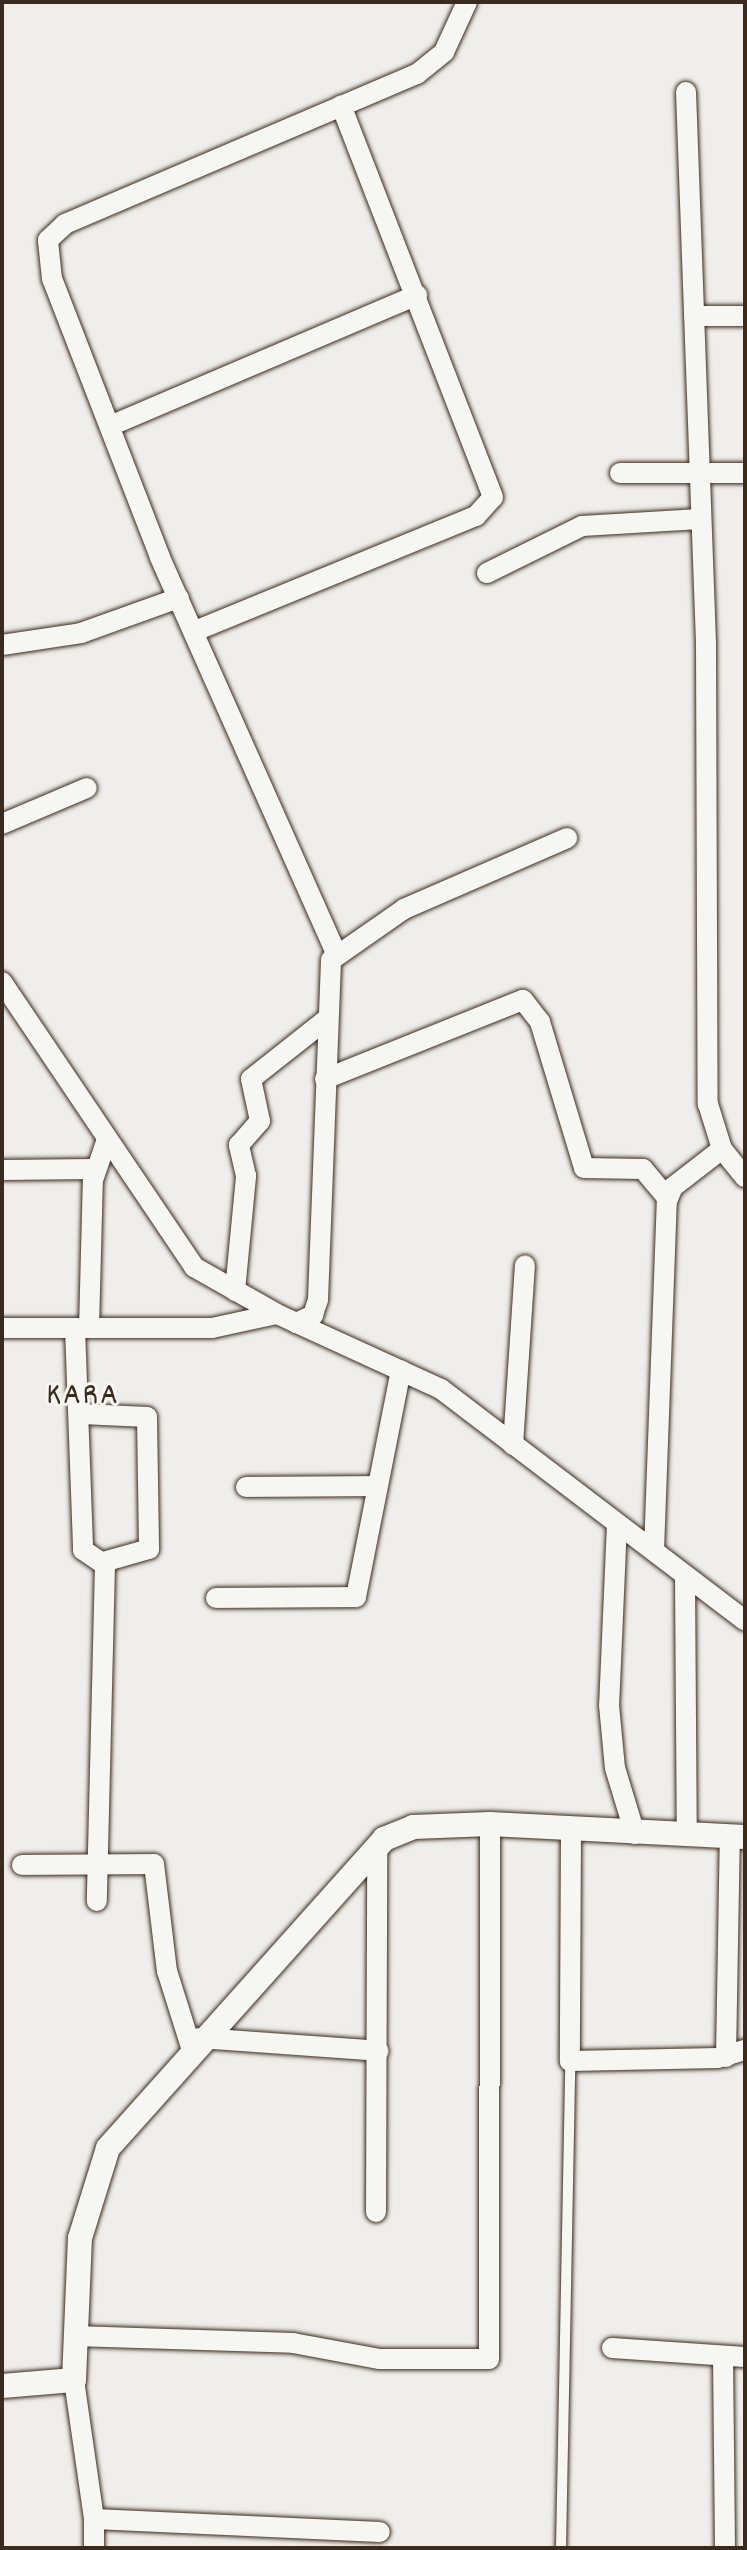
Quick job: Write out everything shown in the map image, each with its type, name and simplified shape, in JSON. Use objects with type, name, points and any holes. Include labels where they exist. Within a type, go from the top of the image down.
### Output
[{"type":"street","points":[[2,1328],[237,1327],[313,1315],[318,1300],[327,1019],[336,953],[179,598],[110,426],[52,279],[52,234],[433,62],[467,2]]},
{"type":"street","points":[[686,92],[700,519],[708,1104],[722,1149],[745,1177]]},
{"type":"street","points":[[195,631],[486,507],[493,497],[488,472],[341,106]]},
{"type":"street","points":[[110,426],[417,295]]},
{"type":"street","points":[[694,316],[745,316]]},
{"type":"street","points":[[620,473],[745,473]]},
{"type":"street","points":[[487,573],[582,526],[700,519]]},
{"type":"street","points":[[2,645],[81,633],[179,598]]},
{"type":"street","points":[[2,824],[87,788]]},
{"type":"street","points":[[336,953],[404,909],[567,838]]},
{"type":"street","points":[[2,982],[106,1143],[187,1259],[235,1291],[286,1318],[441,1389],[745,1621]]},
{"type":"street","points":[[325,1079],[523,1000],[540,1022],[584,1168],[643,1169],[667,1198],[654,1551]]},
{"type":"street","points":[[235,1291],[246,1171],[239,1145],[260,1121],[251,1079],[327,1019]]},
{"type":"street","points":[[82,1414],[147,1417],[149,1549],[103,1562],[83,1550],[82,1414],[82,1328],[94,1169],[106,1143]]},
{"type":"street","points":[[667,1198],[722,1149]]},
{"type":"street","points":[[2,1170],[94,1169]]},
{"type":"street","points":[[513,1445],[525,1265]]},
{"type":"street","points":[[216,1598],[355,1598],[401,1370]]},
{"type":"street","points":[[246,1487],[377,1486]]},
{"type":"street","points":[[617,1524],[609,1705],[615,1768],[635,1834]]},
{"type":"street","points":[[97,1901],[103,1562]]},
{"type":"street","points":[[685,1577],[687,1836]]},
{"type":"street","points":[[94,2548],[94,2519],[74,2380],[74,2336],[80,2238],[103,2157],[195,2043],[377,1847],[413,1827],[490,1824],[571,1832],[737,1837],[735,2053],[570,2061],[571,1832]]},
{"type":"street","points":[[74,2336],[293,2343],[379,2359],[489,2359],[490,1824]]},
{"type":"street","points":[[376,2212],[379,2051],[377,1847]]},
{"type":"street","points":[[22,1865],[154,1864],[167,1971],[195,2043]]},
{"type":"street","points":[[195,2043],[379,2051]]},
{"type":"street","points":[[612,2348],[745,2357]]},
{"type":"street","points":[[723,2356],[725,2548]]},
{"type":"street","points":[[2,2386],[74,2380]]},
{"type":"street","points":[[94,2519],[380,2532]]},
{"type":"lane","points":[[561,2548],[570,2061]]},
{"type":"district","name":"KARA","points":[[83,1397]]}]
